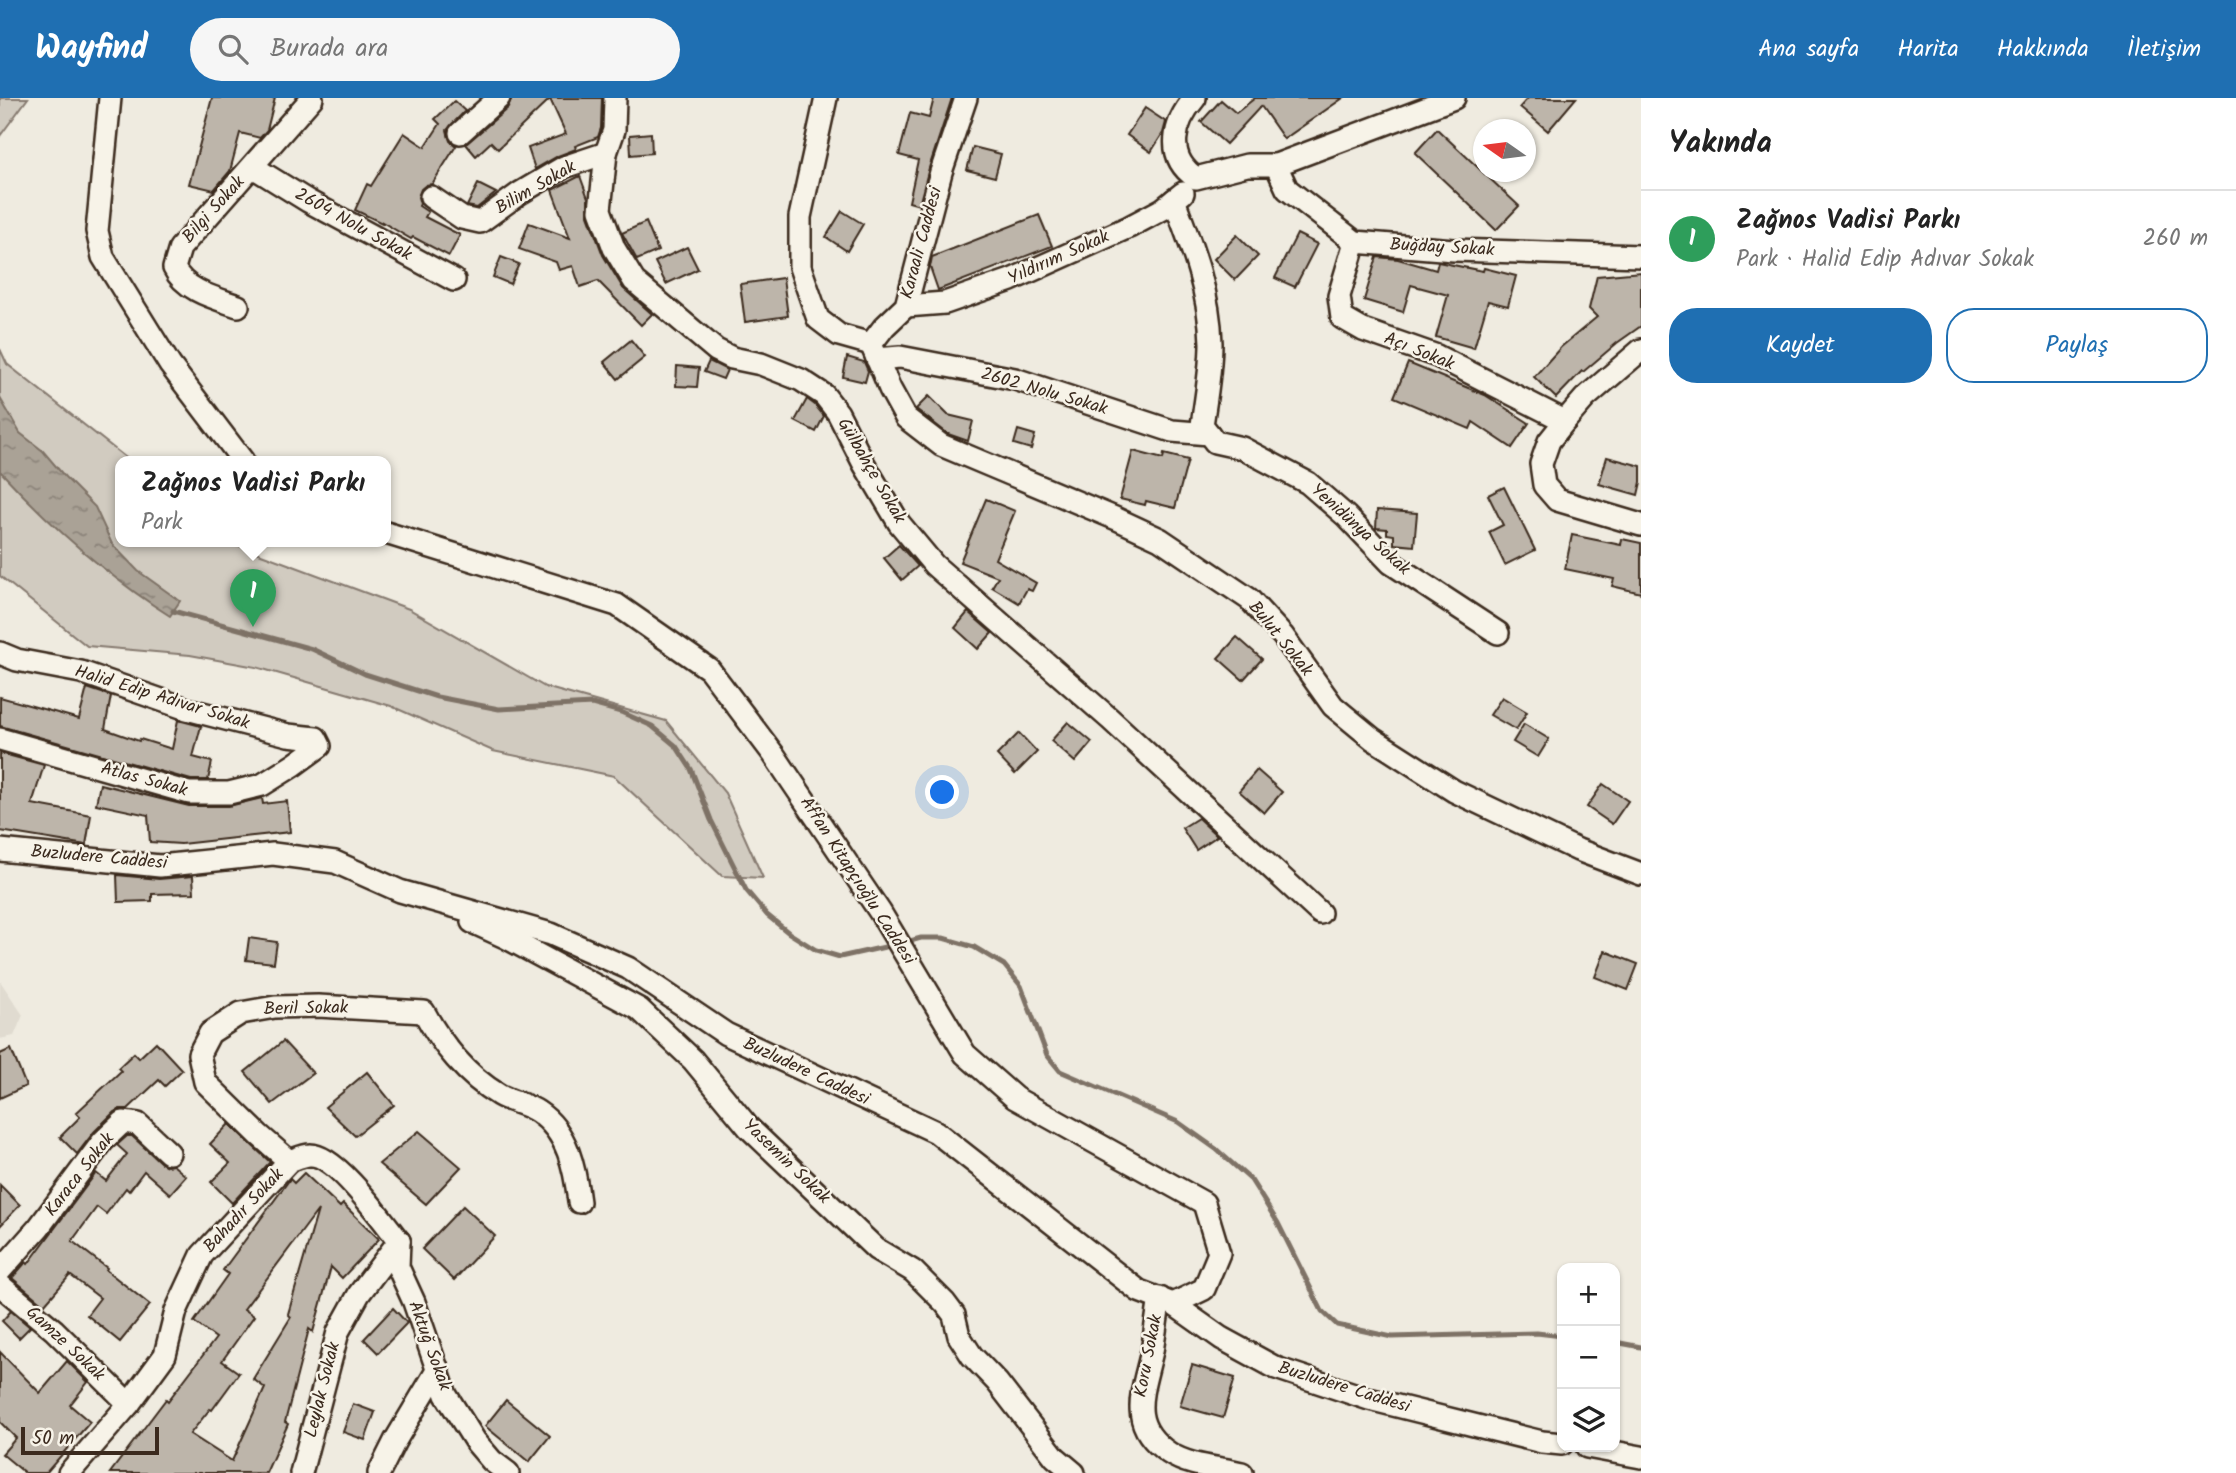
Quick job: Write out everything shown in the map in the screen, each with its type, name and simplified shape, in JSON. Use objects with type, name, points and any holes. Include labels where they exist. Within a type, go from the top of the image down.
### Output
[{"type":"street","points":[[110,98],[97,231],[103,257],[170,365],[239,456]]},
{"type":"street","name":"Bilgi Sokak","points":[[238,306],[202,293],[179,278],[174,268],[180,248],[312,98]]},
{"type":"street","points":[[460,134],[499,98]]},
{"type":"street","name":"Gülbahçe Sokak","points":[[615,98],[614,130],[606,153],[600,210],[614,248],[634,281],[716,350],[732,358],[761,365],[801,380],[824,395],[838,413],[864,464],[900,523],[934,565],[1110,719],[1320,913]]},
{"type":"street","points":[[825,98],[800,218],[800,267],[818,319],[839,335],[874,352]]},
{"type":"street","name":"Karaali Caddesi","points":[[874,352],[884,327],[906,306],[942,172],[966,98]]},
{"type":"street","points":[[1195,98],[1185,110],[1174,141],[1184,170],[1196,178],[1247,165],[1276,165],[1454,98]]},
{"type":"street","name":"Bilim Sokak","points":[[431,197],[462,218],[480,222],[520,193],[564,167],[606,153]]},
{"type":"street","points":[[1276,165],[1287,189],[1355,242]]},
{"type":"street","name":"2604 Nolu Sokak","points":[[253,167],[308,201],[454,280]]},
{"type":"street","name":"Yıldırım Sokak","points":[[906,306],[945,303],[1011,280],[1163,209],[1196,178]]},
{"type":"street","points":[[1174,201],[1199,268],[1209,317],[1211,345],[1202,425],[1209,434]]},
{"type":"street","name":"Buğday Sokak","points":[[1355,242],[1454,250],[1641,256]]},
{"type":"street","name":"Açı Sokak","points":[[1355,242],[1339,296],[1342,318],[1363,330],[1437,356],[1565,421]]},
{"type":"street","points":[[1641,350],[1585,398],[1549,440],[1541,464],[1544,485],[1557,500],[1641,525]]},
{"type":"street","name":"2602 Nolu Sokak","points":[[874,352],[1015,379],[1172,431],[1209,434]]},
{"type":"street","name":"Bulut Sokak","points":[[874,352],[906,418],[941,445],[1160,539],[1249,599],[1283,636],[1333,706],[1373,739],[1454,791],[1577,850],[1641,874]]},
{"type":"street","name":"Yenidünya Sokak","points":[[1209,434],[1215,442],[1242,448],[1308,483],[1346,516],[1391,563],[1497,633]]},
{"type":"street","name":"Affan Kitapçıoğlu Caddesi","points":[[391,535],[617,605],[709,669],[775,754],[880,912],[965,1054],[1015,1098],[1204,1203],[1219,1253],[1204,1289],[1166,1301]]},
{"type":"street","name":"Halid Edip Adıvar Sokak","points":[[0,653],[17,660],[81,672],[187,709],[288,735],[316,738],[320,746]]},
{"type":"street","name":"Atlas Sokak","points":[[0,739],[189,793],[229,793],[262,785],[320,746]]},
{"type":"street","name":"Buzludere Caddesi","points":[[0,850],[160,866],[273,854],[335,862],[400,891],[551,934],[628,968],[726,1034],[936,1132],[1139,1291],[1166,1301],[1221,1338],[1276,1368],[1369,1398],[1542,1443],[1557,1444]]},
{"type":"street","name":"Yasemin Sokak","points":[[449,905],[468,921],[507,938],[639,1009],[693,1060],[758,1137],[876,1249],[913,1271],[945,1303],[954,1315],[959,1336],[972,1356],[997,1382],[1055,1457],[1074,1473]]},
{"type":"street","name":"Beril Sokak","points":[[289,1161],[205,1082],[199,1054],[210,1033],[241,1013],[275,1007],[318,1006],[424,1012],[436,1034],[469,1072],[499,1095],[538,1112],[557,1129],[575,1170],[579,1202]]},
{"type":"street","name":"Karaca Sokak","points":[[0,1271],[39,1227],[103,1141],[123,1122],[138,1124],[169,1153]]},
{"type":"street","points":[[289,1161],[311,1154],[330,1161],[365,1197],[398,1241]]},
{"type":"street","name":"Bahadır Sokak","points":[[69,1473],[129,1404],[165,1355],[176,1311],[202,1255],[289,1161]]},
{"type":"street","name":"Aktuğ Sokak","points":[[398,1241],[398,1267],[414,1302],[446,1395],[475,1441],[492,1461],[508,1473]]},
{"type":"street","name":"Leylak Sokak","points":[[301,1473],[338,1332],[359,1294],[398,1241]]},
{"type":"street","name":"Gamze Sokak","points":[[0,1285],[54,1330],[129,1404]]},
{"type":"street","name":"Koru Sokak","points":[[1166,1301],[1139,1401],[1142,1421],[1154,1439],[1170,1454],[1197,1464],[1242,1473]]},
{"type":"street","points":[[379,1473],[394,1441],[438,1369]]},
{"type":"street","points":[[1614,1452],[1641,1457]]},
{"type":"shaded area","points":[[0,98],[28,98],[0,136]]},
{"type":"shaded area","points":[[0,349],[7,364],[124,456],[115,456],[115,547],[242,547],[409,609],[545,687],[666,721],[725,793],[763,878],[722,876],[614,776],[493,751],[391,706],[256,667],[190,655],[87,646],[0,576]]},
{"type":"shaded area","points":[[0,981],[23,1015],[14,1036],[0,1039]]},
{"type":"water","points":[[0,398],[20,433],[43,451],[95,507],[112,544],[138,571],[180,601],[170,616],[80,549],[0,471]]},
{"type":"building","points":[[212,98],[275,98],[267,130],[260,138],[240,133],[230,171],[214,190],[189,184]]},
{"type":"building","points":[[512,98],[602,98],[598,137],[575,146],[576,149],[535,169],[528,148],[566,134],[550,99],[498,149],[491,142],[476,156],[466,144],[508,108]]},
{"type":"building","points":[[934,98],[952,98],[919,205],[909,202],[918,160],[899,155],[910,113],[929,118]]},
{"type":"building","points":[[1255,98],[1343,98],[1284,139],[1261,106],[1226,144],[1201,122],[1221,100],[1236,113]]},
{"type":"building","points":[[1528,98],[1576,98],[1548,131],[1520,107]]},
{"type":"building","points":[[454,101],[465,111],[447,130],[450,141],[456,146],[432,184],[421,189],[418,197],[419,206],[428,212],[425,217],[460,235],[449,256],[355,210],[367,184],[371,186],[404,133],[425,147],[440,124],[435,119]]},
{"type":"building","points":[[1145,108],[1166,122],[1163,133],[1151,152],[1127,135]]},
{"type":"building","points":[[1437,129],[1473,163],[1473,182],[1493,182],[1519,206],[1496,230],[1415,153]]},
{"type":"building","points":[[651,133],[652,153],[631,155],[630,135]]},
{"type":"building","points":[[973,147],[1001,154],[995,177],[967,170]]},
{"type":"building","points":[[580,176],[588,198],[588,215],[603,255],[623,288],[652,314],[641,325],[598,281],[580,287],[573,266],[559,270],[556,262],[519,249],[529,223],[570,238],[552,190]]},
{"type":"building","points":[[478,184],[496,193],[477,208],[467,206]]},
{"type":"building","points":[[842,211],[863,224],[847,251],[826,237]]},
{"type":"building","points":[[1039,215],[1052,246],[938,290],[930,267],[932,257]]},
{"type":"building","points":[[646,222],[658,251],[637,260],[622,233]]},
{"type":"building","points":[[1297,234],[1317,244],[1295,287],[1275,278]]},
{"type":"building","points":[[1237,235],[1258,256],[1235,280],[1214,259]]},
{"type":"building","points":[[687,247],[698,269],[666,284],[655,262]]},
{"type":"building","points":[[501,257],[519,264],[510,284],[493,277]]},
{"type":"building","points":[[1377,257],[1398,259],[1436,270],[1438,262],[1483,271],[1484,268],[1516,276],[1508,306],[1488,301],[1474,348],[1436,337],[1448,295],[1411,285],[1403,312],[1364,300]]},
{"type":"building","points":[[1641,272],[1641,326],[1582,371],[1556,398],[1534,377],[1561,347],[1597,317],[1589,309],[1597,276]]},
{"type":"building","points":[[783,278],[788,316],[745,322],[740,284]]},
{"type":"building","points":[[631,340],[645,357],[618,379],[604,362]]},
{"type":"building","points":[[847,357],[864,362],[868,371],[865,382],[843,377]]},
{"type":"building","points":[[709,361],[727,370],[723,379],[704,372]]},
{"type":"building","points":[[1408,363],[1485,395],[1529,423],[1512,448],[1473,422],[1470,429],[1394,397]]},
{"type":"building","points":[[677,366],[699,368],[697,387],[676,386]]},
{"type":"building","points":[[929,396],[948,415],[973,421],[968,441],[948,434],[916,409]]},
{"type":"building","points":[[807,399],[824,416],[816,432],[795,421]]},
{"type":"building","points":[[1018,430],[1035,435],[1031,449],[1014,444]]},
{"type":"building","points":[[1133,451],[1163,459],[1164,454],[1188,460],[1175,508],[1146,501],[1145,505],[1120,499]]},
{"type":"building","points":[[1607,457],[1641,466],[1638,495],[1599,484]]},
{"type":"building","points":[[1504,487],[1535,550],[1505,565],[1489,532],[1503,525],[1488,495]]},
{"type":"building","points":[[986,499],[1015,511],[995,559],[1036,583],[1032,591],[1027,589],[1019,603],[992,587],[998,577],[960,562]]},
{"type":"building","points":[[1377,510],[1417,513],[1414,546],[1394,544],[1394,535],[1387,534],[1387,529],[1376,528]]},
{"type":"building","points":[[1572,535],[1621,545],[1622,539],[1641,543],[1641,593],[1612,586],[1614,579],[1565,569]]},
{"type":"building","points":[[899,545],[918,566],[902,580],[884,558]]},
{"type":"building","points":[[968,612],[992,633],[978,649],[955,628]]},
{"type":"building","points":[[1237,637],[1262,659],[1243,680],[1218,658]]},
{"type":"building","points":[[87,688],[111,696],[105,729],[139,741],[140,739],[172,749],[178,720],[201,726],[193,757],[212,762],[208,780],[191,780],[0,726],[0,697],[79,719]]},
{"type":"building","points":[[1502,697],[1527,712],[1516,730],[1490,715]]},
{"type":"building","points":[[1068,722],[1092,742],[1075,762],[1051,741]]},
{"type":"building","points":[[1524,724],[1549,739],[1538,757],[1513,742]]},
{"type":"building","points":[[1019,733],[1037,752],[1015,774],[997,755]]},
{"type":"building","points":[[0,753],[44,765],[32,804],[91,815],[86,845],[0,831]]},
{"type":"building","points":[[1257,770],[1282,792],[1264,813],[1239,791]]},
{"type":"building","points":[[100,784],[189,806],[229,806],[262,798],[263,804],[287,801],[290,832],[181,844],[150,842],[148,815],[96,804]]},
{"type":"building","points":[[1603,784],[1628,801],[1612,824],[1587,807]]},
{"type":"building","points":[[1198,818],[1217,836],[1196,850],[1182,828]]},
{"type":"building","points":[[117,875],[159,879],[193,876],[194,893],[152,894],[152,901],[118,902]]},
{"type":"building","points":[[249,938],[277,942],[274,963],[246,960]]},
{"type":"building","points":[[1605,951],[1638,964],[1628,990],[1595,977]]},
{"type":"building","points":[[283,1041],[313,1073],[272,1104],[245,1072]]},
{"type":"building","points":[[156,1042],[182,1070],[165,1086],[159,1080],[128,1109],[114,1112],[77,1154],[60,1137],[80,1117],[76,1113],[121,1071],[118,1068],[134,1053],[139,1058]]},
{"type":"building","points":[[11,1049],[26,1086],[0,1098],[0,1054]]},
{"type":"building","points":[[367,1072],[394,1105],[355,1136],[325,1107]]},
{"type":"building","points":[[229,1124],[270,1162],[232,1203],[211,1182],[230,1163],[210,1144]]},
{"type":"building","points":[[419,1131],[461,1167],[426,1204],[379,1164]]},
{"type":"building","points":[[127,1136],[132,1136],[161,1163],[173,1165],[186,1176],[170,1194],[144,1171],[129,1191],[126,1188],[106,1214],[97,1207],[72,1241],[150,1305],[120,1342],[87,1315],[100,1298],[70,1275],[44,1305],[12,1278],[26,1262],[28,1264],[96,1173],[106,1181],[127,1154],[117,1145]]},
{"type":"building","points":[[304,1173],[340,1207],[343,1204],[379,1239],[342,1278],[331,1267],[313,1332],[309,1329],[285,1422],[288,1424],[266,1473],[110,1473],[216,1338],[194,1322],[228,1274],[223,1270],[290,1179],[294,1183]],"holes":[[[318,1210],[288,1314],[291,1317],[253,1379],[265,1388],[232,1461],[190,1434],[210,1409],[212,1410],[239,1373],[222,1361],[254,1316],[244,1309]]]},
{"type":"building","points":[[0,1185],[20,1205],[0,1226]]},
{"type":"building","points":[[463,1206],[495,1236],[454,1280],[422,1249]]},
{"type":"building","points":[[393,1308],[407,1323],[378,1353],[364,1339]]},
{"type":"building","points":[[11,1311],[30,1327],[19,1338],[2,1321]]},
{"type":"building","points":[[0,1352],[40,1393],[67,1361],[88,1382],[70,1405],[90,1422],[46,1473],[25,1473],[2,1454],[16,1438],[0,1422]]},
{"type":"building","points":[[1192,1365],[1235,1378],[1223,1418],[1180,1406]]},
{"type":"building","points":[[506,1400],[550,1436],[529,1462],[485,1426]]},
{"type":"building","points":[[353,1404],[375,1412],[365,1440],[343,1432]]},
{"type":"waterway","points":[[173,611],[312,649],[365,674],[437,697],[499,709],[592,704],[621,712],[652,726],[676,746],[691,769],[711,820],[746,890],[767,915],[816,950],[840,957],[894,945]]},
{"type":"waterway","points":[[903,943],[921,938],[943,938],[974,947],[1004,965],[1021,986],[1047,1055],[1060,1071],[1178,1122],[1216,1149],[1251,1180],[1278,1223],[1322,1311],[1337,1325],[1392,1337],[1537,1333],[1557,1335]]},
{"type":"waterway","points":[[1620,1343],[1641,1347]]},
{"type":"place","name":"Zağnos Vadisi Parkı","points":[[253,627]]}]
